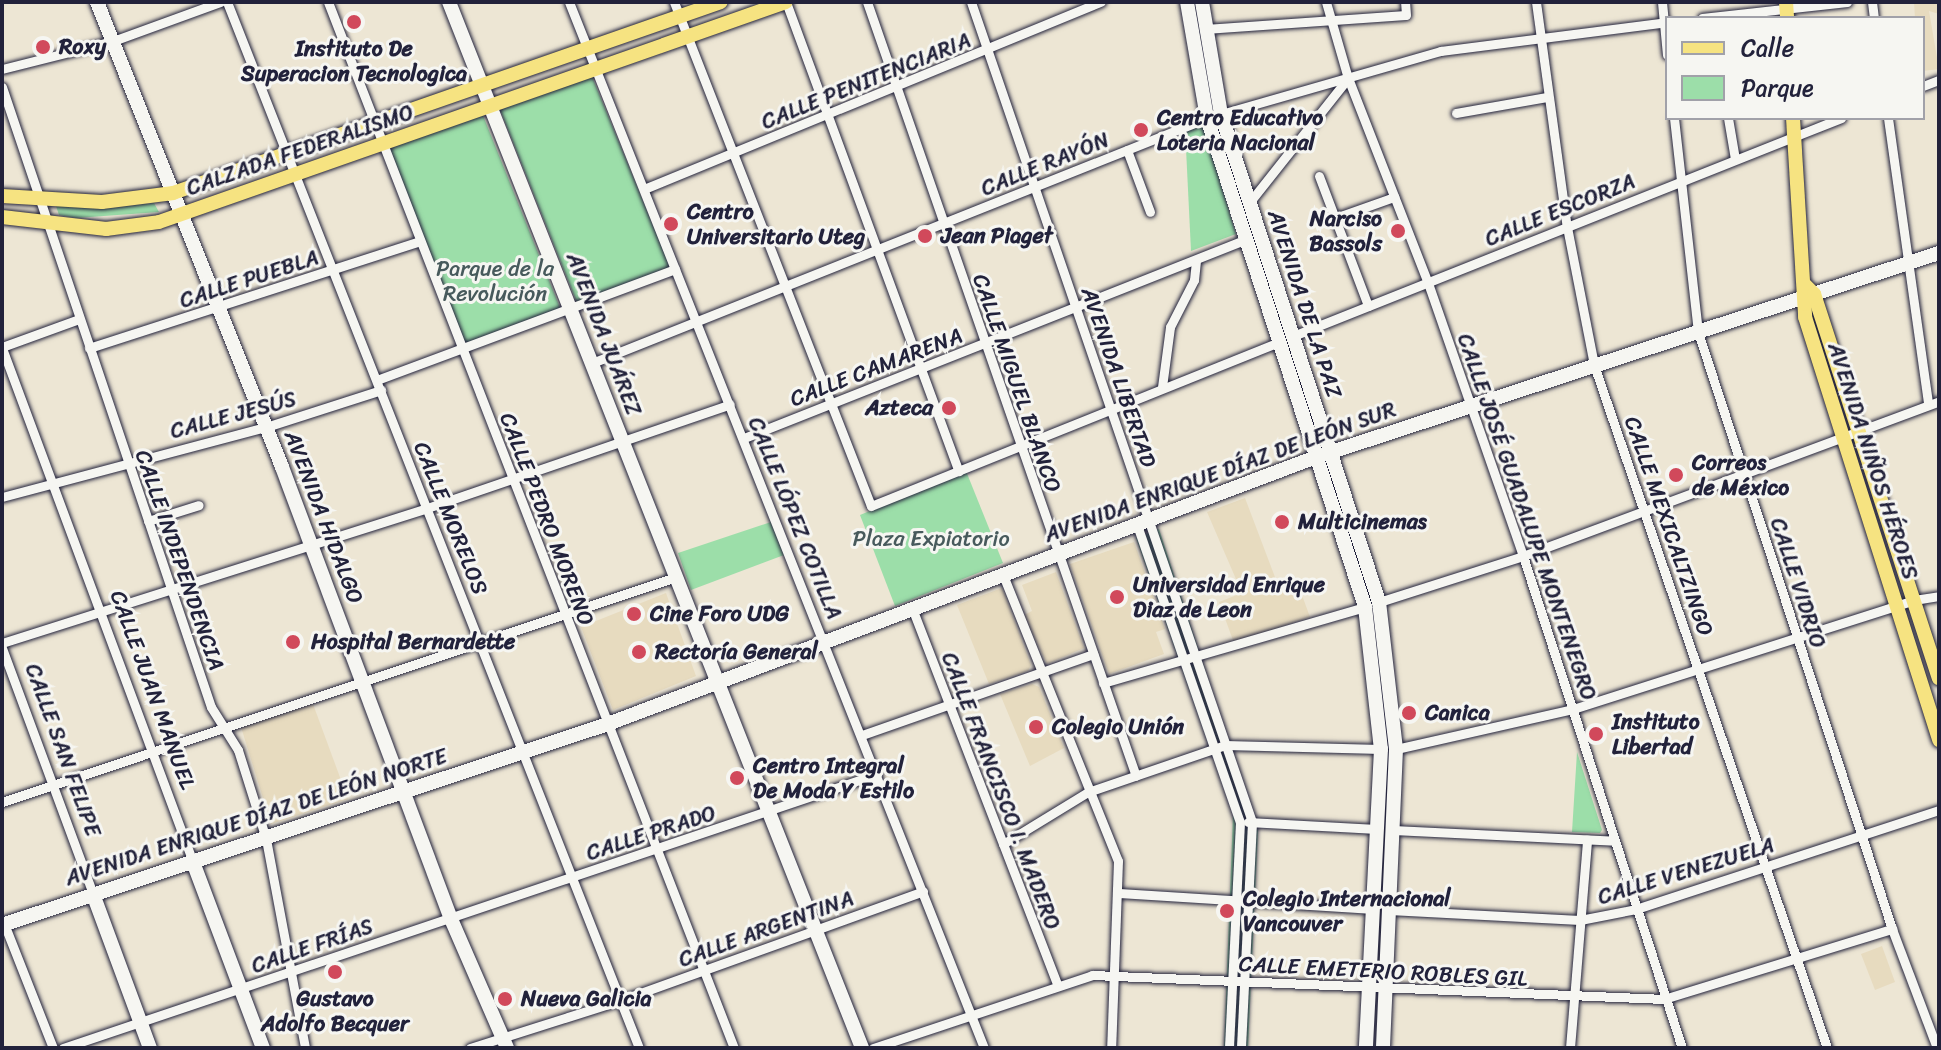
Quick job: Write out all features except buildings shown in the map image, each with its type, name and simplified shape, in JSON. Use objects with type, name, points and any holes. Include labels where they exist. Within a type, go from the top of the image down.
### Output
[{"type":"main road","name":"AVENIDA HIDALGO","points":[[97,2],[312,545],[451,919],[504,1043]]},
{"type":"main road","name":"AVENIDA JUÁREZ","points":[[449,2],[862,1048]]},
{"type":"main road","name":"CALZADA FEDERALISMO","points":[[2,196],[132,202],[173,193],[721,2]]},
{"type":"main road","name":"CALZADA FEDERALISMO","points":[[2,217],[106,229],[182,215],[786,2]]},
{"type":"main road","name":"AVENIDA DE LA PAZ","points":[[1187,2],[1244,240],[1316,457],[1372,604]]},
{"type":"main road","name":"AVENIDA DE LA PAZ","points":[[1202,2],[1214,116],[1249,203],[1331,452],[1372,604],[1389,749],[1393,830],[1383,1048]]},
{"type":"main road","name":"AVENIDA NIÑOS HÉROES","points":[[1793,120],[1807,292],[1841,435],[1939,740]]},
{"type":"main road","name":"AVENIDA ENRIQUE DÍAZ DE LEÓN SUR","points":[[524,752],[605,725],[1316,457],[1698,332],[1807,292],[1939,253]]},
{"type":"main road","name":"AVENIDA NIÑOS HÉROES","points":[[1807,292],[1858,428],[1939,678]]},
{"type":"main road","name":"AVENIDA DE LA PAZ","points":[[1366,1048],[1377,829],[1389,749]]},
{"type":"main road","name":"AVENIDA ENRIQUE DÍAZ DE LEÓN NORTE","points":[[3,923],[524,752]]},
{"type":"main road","name":"CALLE JUAN MANUEL","points":[[193,862],[263,1048]]},
{"type":"main road","name":"CALLE SAN FELIPE","points":[[93,894],[150,1048]]},
{"type":"street","points":[[2,69],[113,41],[220,2]]},
{"type":"street","name":"CALLE MORELOS","points":[[227,2],[639,1048]]},
{"type":"street","name":"CALLE PEDRO MORENO","points":[[328,2],[605,725],[734,1048]]},
{"type":"street","name":"CALLE LÓPEZ COTILLA","points":[[569,2],[984,1048]]},
{"type":"street","points":[[674,2],[871,506],[1278,342]]},
{"type":"street","points":[[786,2],[959,471]]},
{"type":"street","name":"CALLE MIGUEL BLANCO","points":[[867,2],[1136,776]]},
{"type":"street","name":"AVENIDA LIBERTAD","points":[[971,2],[1110,408],[1183,657],[1240,822],[1229,1048]]},
{"type":"street","name":"CALLE PENITENCIARIA","points":[[644,189],[897,89],[1101,2]]},
{"type":"street","name":"CALLE JOSÉ GUADALUPE MONTENEGRO","points":[[1326,2],[1348,78],[1428,283],[1523,556],[1682,1048]]},
{"type":"street","points":[[1205,29],[1406,15],[1405,2]]},
{"type":"street","name":"CALLE MEXICALTZINGO","points":[[1536,2],[1538,37],[1567,227],[1594,365],[1827,1048]]},
{"type":"street","points":[[1662,2],[1665,22]]},
{"type":"street","points":[[1723,16],[1847,2]]},
{"type":"street","name":"CALLE RAYÓN","points":[[592,363],[1214,116],[1441,51],[1665,22]]},
{"type":"street","points":[[1249,203],[1348,78]]},
{"type":"street","name":"CALLE INDEPENDENCIA","points":[[2,87],[44,221],[211,707],[226,728],[266,839],[305,1048]]},
{"type":"street","points":[[1456,113],[1547,97]]},
{"type":"street","name":"CALLE VIDRIO","points":[[1674,120],[1698,332],[1892,929],[1938,1048]]},
{"type":"street","points":[[1728,120],[1735,159]]},
{"type":"street","name":"CALLE ESCORZA","points":[[1293,336],[1836,120]]},
{"type":"street","points":[[1888,120],[1928,402]]},
{"type":"street","points":[[1127,150],[1150,212]]},
{"type":"street","points":[[1319,176],[1368,306]]},
{"type":"street","points":[[1335,218],[1394,197]]},
{"type":"street","name":"CALLE CAMARENA","points":[[744,438],[1244,240]]},
{"type":"street","name":"CALLE PUEBLA","points":[[89,348],[219,309],[420,241]]},
{"type":"street","points":[[1162,387],[1170,327],[1194,280],[1196,260]]},
{"type":"street","name":"CALLE JESÚS","points":[[2,497],[51,481],[266,427],[675,269]]},
{"type":"street","points":[[2,347],[79,319]]},
{"type":"street","name":"CALLE JUAN MANUEL","points":[[2,347],[193,862]]},
{"type":"street","points":[[1103,683],[1523,556],[1858,428],[1928,402],[1939,401]]},
{"type":"street","points":[[2,646],[171,587],[427,508],[621,438],[730,404]]},
{"type":"street","points":[[148,521],[199,505]]},
{"type":"street","name":"AVENIDA LIBERTAD","points":[[1143,522],[1197,657],[1252,822],[1241,1048]]},
{"type":"street","points":[[1003,575],[1039,672],[1118,861],[1111,1048]]},
{"type":"street","points":[[2,802],[676,577]]},
{"type":"street","points":[[1003,844],[1088,792],[1225,745],[1389,749],[1573,709],[1896,605],[1939,596]]},
{"type":"street","name":"CALLE FRANCISCO I. MADERO","points":[[912,608],[1058,986]]},
{"type":"street","name":"CALLE SAN FELIPE","points":[[2,646],[93,894]]},
{"type":"street","points":[[862,735],[1093,654]]},
{"type":"street","name":"CALLE PRADO","points":[[572,878],[877,774]]},
{"type":"street","name":"CALLE VENEZUELA","points":[[1389,910],[1580,920],[1636,909],[1939,810]]},
{"type":"street","points":[[1240,822],[1377,829]]},
{"type":"street","points":[[1393,830],[1615,841]]},
{"type":"street","points":[[1570,1048],[1587,840]]},
{"type":"street","name":"CALLE FRÍAS","points":[[63,1048],[572,878]]},
{"type":"street","name":"CALLE ARGENTINA","points":[[470,1048],[504,1043],[923,891]]},
{"type":"street","points":[[1119,893],[1373,909]]},
{"type":"street","points":[[3,923],[53,1048]]},
{"type":"street","name":"CALLE EMETERIO ROBLES GIL","points":[[873,1048],[1058,986],[1115,975],[1574,998],[1664,999],[1892,929]]},
{"type":"shaded area","points":[[1914,2],[1939,2],[1939,14],[1929,11],[1939,69],[1925,71],[1925,16],[1915,16]]},
{"type":"shaded area","points":[[1245,498],[1281,593],[1299,587],[1310,617],[1234,643],[1219,602],[1242,593],[1207,512]]},
{"type":"shaded area","name":"Universidad Enrique Diaz de Leon","points":[[1134,542],[1165,629],[1156,632],[1164,654],[1109,674],[1070,564]]},
{"type":"shaded area","points":[[1056,572],[1084,648],[1047,664],[1024,615],[1032,611],[1022,585]]},
{"type":"shaded area","points":[[1002,588],[1031,665],[1028,671],[989,684],[957,605]]},
{"type":"shaded area","name":"Rectoría General","points":[[666,593],[696,676],[613,710],[581,627]]},
{"type":"shaded area","name":"Colegio Unión","points":[[1032,684],[1039,687],[1064,748],[1030,766],[1000,694]]},
{"type":"shaded area","points":[[313,704],[348,799],[271,824],[241,727]]},
{"type":"shaded area","points":[[1882,946],[1895,982],[1875,990],[1861,954]]},
{"type":"green space","name":"Parque de la Revolución","points":[[591,74],[672,272],[579,308],[499,107]]},
{"type":"green space","name":"Parque de la Revolución","points":[[482,113],[563,315],[467,352],[389,146]]},
{"type":"green space","points":[[1202,121],[1236,234],[1191,251],[1185,128]]},
{"type":"green space","points":[[55,203],[108,208],[154,203],[159,212],[76,218],[59,215]]},
{"type":"green space","name":"Plaza Expiatorio","points":[[966,471],[1003,563],[895,606],[860,515]]},
{"type":"green space","points":[[771,522],[784,555],[691,590],[678,553]]},
{"type":"green space","points":[[1159,529],[1258,831],[1248,1048],[1224,1048],[1233,814],[1136,538]]},
{"type":"green space","points":[[1577,752],[1602,830],[1600,833],[1572,832]]},
{"type":"place","name":"Instituto De Superacion Tecnologica","points":[[354,22]]},
{"type":"place","name":"Roxy","points":[[43,47]]},
{"type":"place","name":"Centro Educativo Loteria Nacional","points":[[1141,130]]},
{"type":"place","name":"Centro Universitario Uteg","points":[[671,224]]},
{"type":"place","name":"Narciso Bassols","points":[[1398,231]]},
{"type":"place","name":"Jean Piaget","points":[[925,236]]},
{"type":"place","name":"Azteca","points":[[949,408]]},
{"type":"place","name":"Correos de México","points":[[1676,475]]},
{"type":"place","name":"Multicinemas","points":[[1282,522]]},
{"type":"place","name":"Universidad Enrique Diaz de Leon","points":[[1117,597]]},
{"type":"place","name":"Cine Foro UDG","points":[[634,614]]},
{"type":"place","name":"Hospital Bernardette","points":[[293,642]]},
{"type":"place","name":"Rectoría General","points":[[639,652]]},
{"type":"place","name":"Canica","points":[[1409,713]]},
{"type":"place","name":"Colegio Unión","points":[[1036,727]]},
{"type":"place","name":"Instituto Libertad","points":[[1596,734]]},
{"type":"place","name":"Centro Integral De Moda Y Estilo","points":[[737,778]]},
{"type":"place","name":"Colegio Internacional Vancouver","points":[[1227,911]]},
{"type":"place","name":"Gustavo Adolfo Becquer","points":[[335,972]]},
{"type":"place","name":"Nueva Galicia","points":[[505,999]]}]
